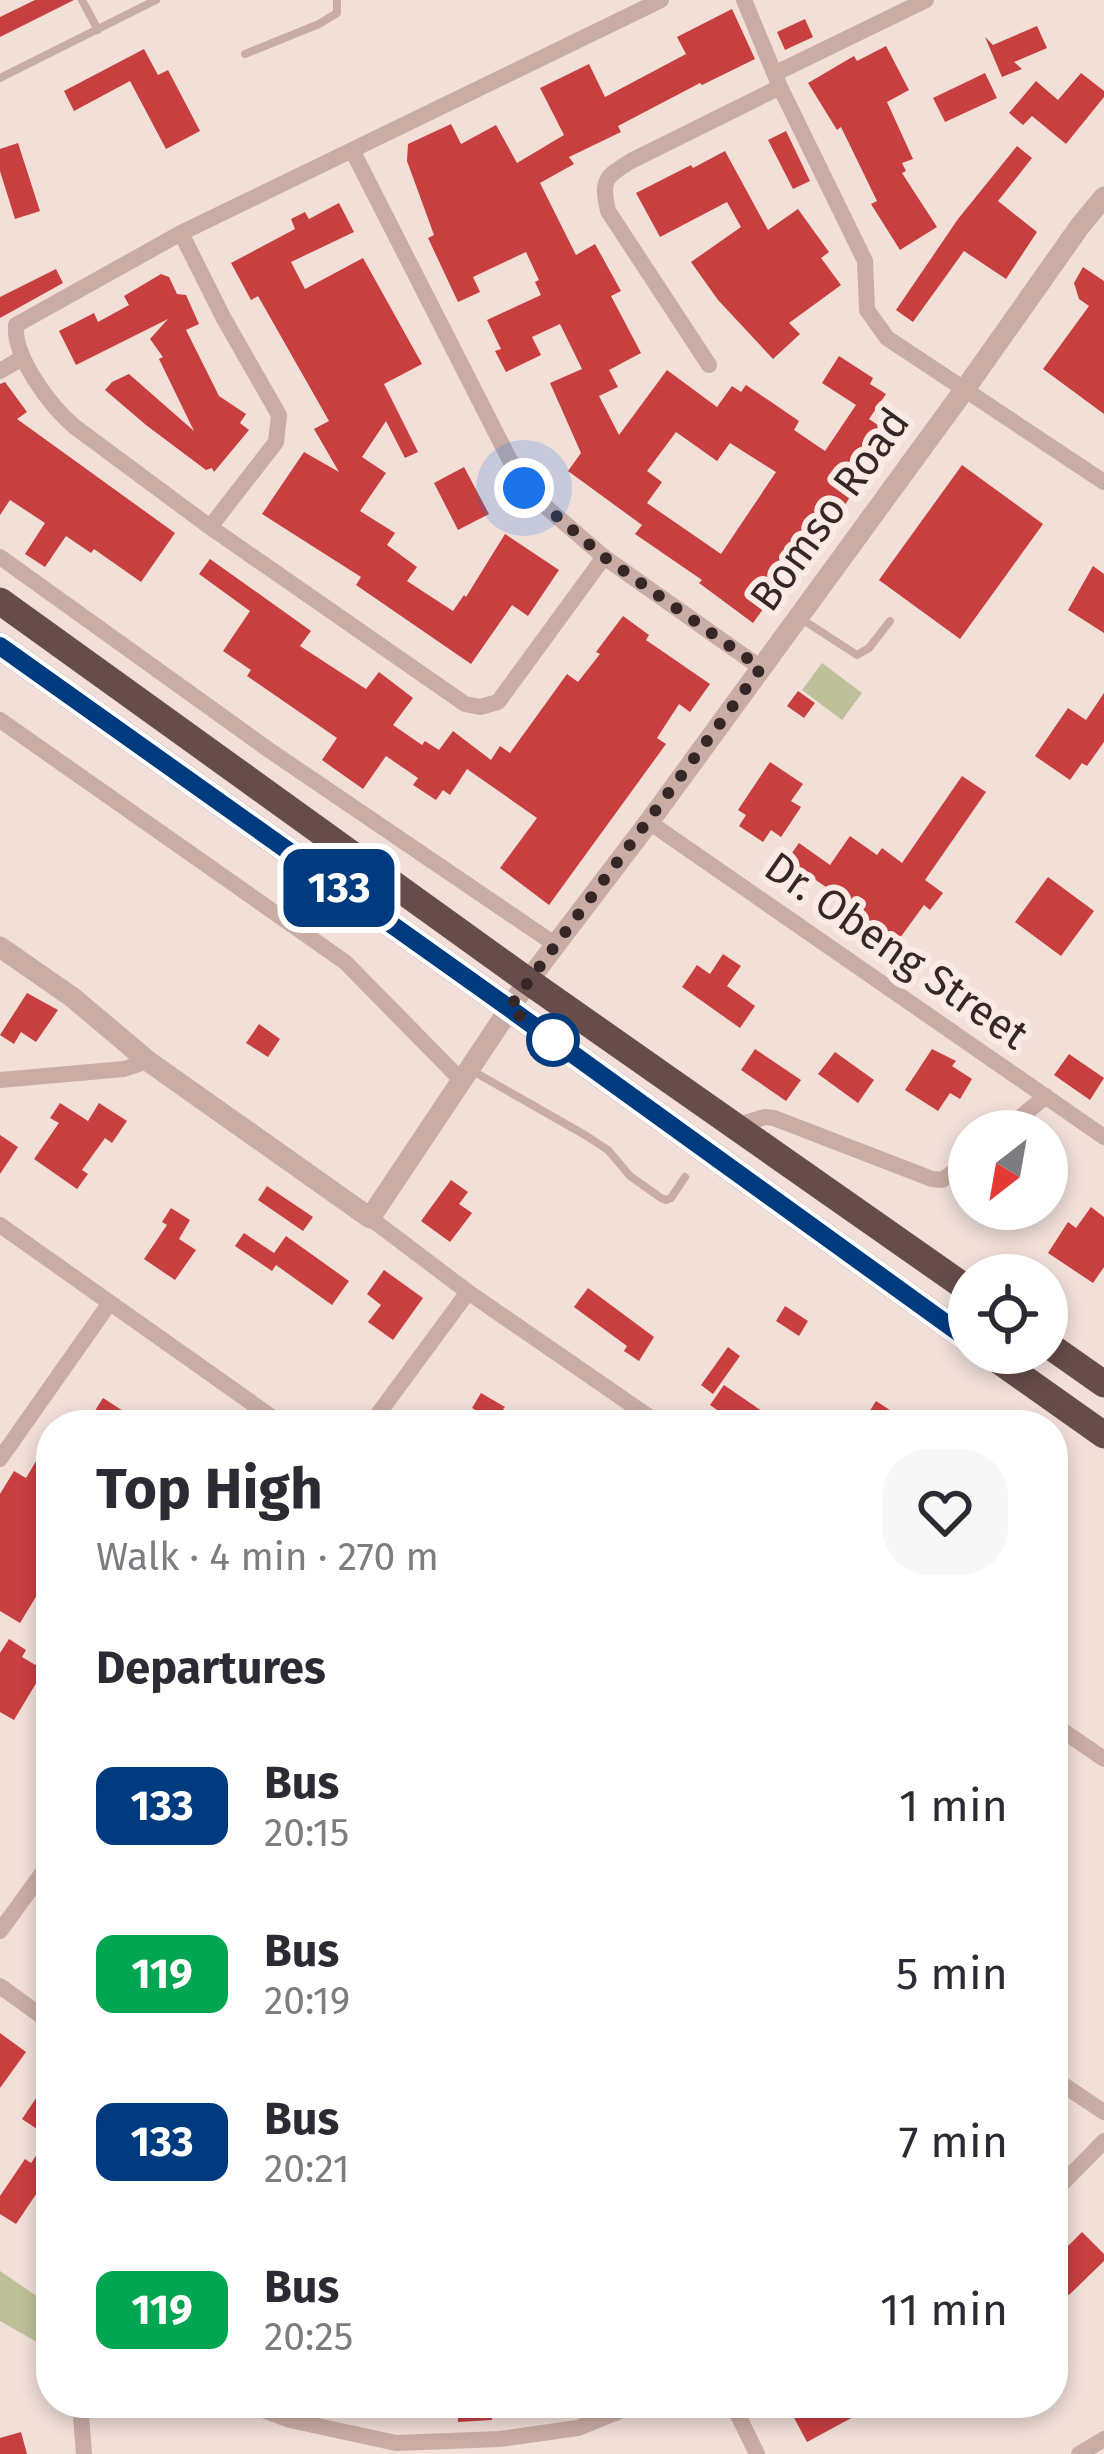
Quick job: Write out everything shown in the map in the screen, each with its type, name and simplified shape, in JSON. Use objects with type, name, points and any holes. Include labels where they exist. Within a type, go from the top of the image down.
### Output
[{"type":"highway","points":[[0,601],[948,1275]]},
{"type":"highway","points":[[0,646],[948,1325]]},
{"type":"highway","points":[[1068,1359],[1104,1384]]},
{"type":"highway","points":[[1018,1374],[1104,1435]]},
{"type":"street","points":[[604,557],[498,702],[480,707],[465,704],[210,527],[58,413],[22,358],[14,331],[16,325],[181,233],[662,0]]},
{"type":"street","points":[[744,0],[865,261],[867,310],[875,324],[887,338],[1104,482]]},
{"type":"street","points":[[709,365],[608,211],[603,189],[609,174],[926,0]]},
{"type":"street","points":[[352,150],[524,488],[604,557],[761,668]]},
{"type":"street","name":"Bomso Road","points":[[370,1218],[528,981],[1104,197]]},
{"type":"street","points":[[181,233],[279,415],[276,442],[210,527]]},
{"type":"street","points":[[0,370],[22,358]]},
{"type":"street","points":[[0,557],[288,763],[556,945]]},
{"type":"street","points":[[0,719],[345,962],[466,1075]]},
{"type":"street","name":"Dr. Obeng Street","points":[[650,821],[1104,1137]]},
{"type":"street","points":[[0,946],[72,997],[148,1061],[641,1410]]},
{"type":"street","points":[[0,1081],[124,1069],[148,1061]]},
{"type":"street","points":[[1029,1110],[1046,1096]]},
{"type":"street","points":[[734,1126],[774,1118],[932,1179],[948,1176]]},
{"type":"street","points":[[0,1225],[261,1410]]},
{"type":"street","points":[[381,1410],[468,1292]]},
{"type":"street","points":[[0,1459],[109,1304]]},
{"type":"street","points":[[1068,1734],[1104,1759]]},
{"type":"street","points":[[0,1931],[36,1882]]},
{"type":"street","points":[[0,1986],[36,2013]]},
{"type":"street","points":[[1068,2088],[1104,2112]]},
{"type":"street","points":[[1068,2177],[1104,2140]]},
{"type":"street","points":[[81,2418],[84,2454]]},
{"type":"street","points":[[285,2418],[395,2443],[500,2439],[578,2428],[602,2418]]},
{"type":"street","points":[[739,2418],[757,2454]]},
{"type":"street","points":[[1079,2454],[1104,2439]]},
{"type":"lane","points":[[82,0],[98,30]]},
{"type":"lane","points":[[0,77],[155,0]]},
{"type":"lane","points":[[245,54],[319,24],[337,13],[337,0]]},
{"type":"lane","points":[[798,617],[857,655],[869,648],[890,621]]},
{"type":"lane","points":[[466,1075],[585,1135],[661,1198],[670,1198],[686,1177]]},
{"type":"green space","points":[[822,663],[862,693],[842,720],[802,690]]},
{"type":"green space","points":[[0,2271],[36,2296],[36,2341],[0,2321]]},
{"type":"building","points":[[35,0],[74,0],[0,37],[0,17]]},
{"type":"building","points":[[732,9],[755,59],[618,126],[621,132],[569,157],[574,164],[540,183],[576,255],[595,244],[621,291],[611,296],[641,353],[609,370],[618,387],[599,396],[619,435],[667,370],[717,407],[732,386],[741,392],[746,385],[799,421],[794,430],[825,451],[856,405],[822,383],[839,356],[873,378],[870,384],[886,394],[869,419],[890,433],[803,565],[798,561],[753,623],[699,583],[702,580],[635,534],[642,525],[568,471],[581,453],[550,383],[582,369],[560,324],[532,337],[541,355],[506,372],[487,320],[541,295],[526,252],[473,277],[480,292],[458,302],[428,238],[434,235],[407,161],[408,144],[451,124],[461,144],[496,125],[517,163],[564,135],[540,88],[589,64],[605,97],[686,54],[677,37]],"holes":[[[676,432],[717,461],[730,443],[776,472],[721,554],[647,503],[662,482],[647,471]]]},
{"type":"building","points":[[805,19],[813,37],[785,50],[777,32]]},
{"type":"building","points":[[1037,26],[1047,48],[1014,62],[1022,69],[1002,77],[985,37],[993,45]]},
{"type":"building","points":[[886,46],[909,90],[887,102],[913,159],[902,163],[906,171],[902,173],[937,227],[900,250],[871,204],[877,201],[841,127],[837,130],[808,83],[854,56],[857,61]]},
{"type":"building","points":[[144,49],[158,75],[168,70],[200,131],[166,149],[130,81],[74,111],[64,91]]},
{"type":"building","points":[[985,73],[997,98],[945,122],[933,98]]},
{"type":"building","points":[[1081,73],[1104,91],[1104,97],[1066,144],[1032,116],[1023,125],[1009,113],[1036,81],[1058,100]]},
{"type":"building","points":[[786,131],[810,181],[793,189],[768,140]]},
{"type":"building","points":[[18,143],[40,211],[15,219],[0,171],[0,149]]},
{"type":"building","points":[[1017,146],[1032,158],[998,201],[1037,232],[1006,279],[964,251],[913,322],[896,310],[958,219]]},
{"type":"building","points":[[725,151],[768,230],[798,209],[829,252],[821,258],[841,285],[789,323],[800,334],[773,359],[718,300],[691,262],[741,227],[727,202],[660,237],[636,193]]},
{"type":"building","points":[[339,203],[354,232],[291,262],[305,289],[363,258],[422,364],[384,384],[418,452],[405,458],[386,421],[362,457],[386,473],[360,511],[395,533],[387,545],[417,567],[407,581],[453,611],[505,534],[559,570],[528,616],[512,605],[471,664],[356,585],[361,577],[262,514],[304,452],[339,472],[314,429],[329,421],[258,296],[251,300],[231,263],[295,229],[291,219],[305,212],[309,219]]},
{"type":"building","points":[[1083,267],[1104,281],[1104,414],[1043,369],[1089,306],[1079,299],[1074,283]]},
{"type":"building","points":[[56,269],[63,283],[0,318],[0,297]]},
{"type":"building","points":[[161,274],[169,277],[177,294],[186,295],[199,324],[186,330],[219,396],[246,414],[240,423],[249,430],[214,472],[105,390],[129,374],[194,431],[159,359],[163,357],[150,339],[168,319],[76,365],[59,331],[94,313],[98,322],[129,305],[124,296]]},
{"type":"building","points":[[5,382],[27,412],[17,419],[175,533],[141,582],[66,536],[45,567],[25,554],[45,523],[10,500],[0,515],[0,384]]},
{"type":"building","points":[[962,465],[1043,524],[960,639],[879,580]]},
{"type":"building","points":[[464,467],[489,514],[458,530],[434,483]]},
{"type":"building","points":[[210,559],[311,631],[300,646],[366,689],[379,672],[413,698],[393,725],[422,745],[425,741],[439,750],[453,731],[491,760],[500,746],[510,753],[567,674],[578,682],[623,616],[649,635],[646,640],[710,684],[690,712],[679,704],[657,738],[666,744],[549,905],[500,868],[537,818],[467,769],[450,795],[443,790],[436,800],[413,785],[418,778],[386,756],[363,789],[322,760],[337,738],[247,676],[251,670],[223,651],[250,611],[199,574]]},
{"type":"building","points":[[1093,566],[1104,574],[1104,633],[1068,610]]},
{"type":"building","points":[[798,691],[815,703],[804,718],[787,706]]},
{"type":"building","points":[[1104,693],[1104,742],[1087,766],[1082,763],[1070,780],[1035,756],[1068,708],[1086,720]]},
{"type":"building","points":[[770,762],[803,784],[791,801],[801,807],[781,837],[771,830],[763,842],[739,826],[746,815],[738,810]]},
{"type":"building","points":[[962,776],[986,792],[925,880],[943,893],[930,910],[924,905],[897,942],[787,860],[799,843],[830,865],[850,836],[877,855],[882,848],[902,863]]},
{"type":"building","points":[[1048,877],[1094,911],[1061,956],[1015,922]]},
{"type":"building","points":[[723,954],[741,966],[727,986],[755,1006],[740,1028],[682,987],[697,965],[710,974]]},
{"type":"building","points":[[27,993],[58,1010],[36,1042],[21,1032],[14,1044],[0,1035]]},
{"type":"building","points":[[259,1024],[280,1039],[268,1057],[246,1043]]},
{"type":"building","points":[[755,1049],[801,1080],[786,1101],[741,1070]]},
{"type":"building","points":[[932,1049],[956,1061],[952,1066],[972,1079],[960,1099],[950,1093],[938,1111],[905,1090]]},
{"type":"building","points":[[835,1052],[874,1080],[858,1103],[818,1074]]},
{"type":"building","points":[[1069,1054],[1104,1078],[1090,1100],[1054,1075]]},
{"type":"building","points":[[60,1103],[88,1121],[99,1103],[127,1121],[112,1143],[105,1138],[82,1170],[88,1174],[77,1189],[34,1159],[59,1123],[50,1118]]},
{"type":"building","points":[[0,1135],[18,1147],[0,1174]]},
{"type":"building","points":[[451,1180],[468,1192],[459,1204],[472,1213],[450,1242],[421,1221]]},
{"type":"building","points":[[267,1186],[313,1217],[303,1231],[258,1200]]},
{"type":"building","points":[[1091,1207],[1104,1217],[1104,1267],[1093,1283],[1068,1266],[1068,1254],[1048,1253],[1063,1230],[1068,1230],[1068,1222],[1076,1228]]},
{"type":"building","points":[[171,1208],[190,1220],[179,1239],[196,1250],[175,1280],[144,1259],[167,1225],[162,1222]]},
{"type":"building","points":[[244,1233],[274,1253],[286,1236],[349,1281],[332,1305],[276,1265],[272,1271],[235,1246]]},
{"type":"building","points":[[384,1270],[423,1298],[393,1340],[368,1322],[381,1305],[367,1294]]},
{"type":"building","points":[[588,1288],[654,1337],[639,1361],[624,1351],[627,1346],[574,1307]]},
{"type":"building","points":[[785,1306],[808,1321],[799,1336],[776,1321]]},
{"type":"building","points":[[728,1347],[740,1356],[713,1394],[701,1385]]},
{"type":"building","points":[[724,1385],[760,1410],[717,1410],[710,1405]]},
{"type":"building","points":[[481,1393],[505,1407],[505,1410],[472,1408]]},
{"type":"building","points":[[103,1398],[122,1410],[95,1410]]},
{"type":"building","points":[[36,1461],[36,1597],[20,1623],[0,1611],[0,1494],[14,1471],[26,1478]]},
{"type":"building","points":[[9,1639],[26,1650],[22,1657],[36,1665],[36,1683],[14,1720],[0,1712],[0,1653]]},
{"type":"building","points":[[0,2033],[26,2052],[0,2088]]},
{"type":"building","points":[[36,2098],[36,2128],[22,2119]]},
{"type":"building","points":[[36,2156],[36,2194],[16,2224],[0,2214],[0,2196],[25,2159],[31,2163]]},
{"type":"building","points":[[1082,2232],[1104,2254],[1104,2261],[1069,2295],[1068,2294],[1068,2246]]},
{"type":"building","points":[[458,2418],[492,2418],[492,2420],[458,2422]]},
{"type":"building","points":[[794,2418],[851,2418],[807,2442]]},
{"type":"building","points":[[21,2432],[27,2454],[0,2454],[0,2438]]},
{"type":"bus line","name":"133","points":[[0,646],[948,1325]]},
{"type":"route","points":[[524,488],[604,557],[761,668],[509,1008],[553,1040]]}]
